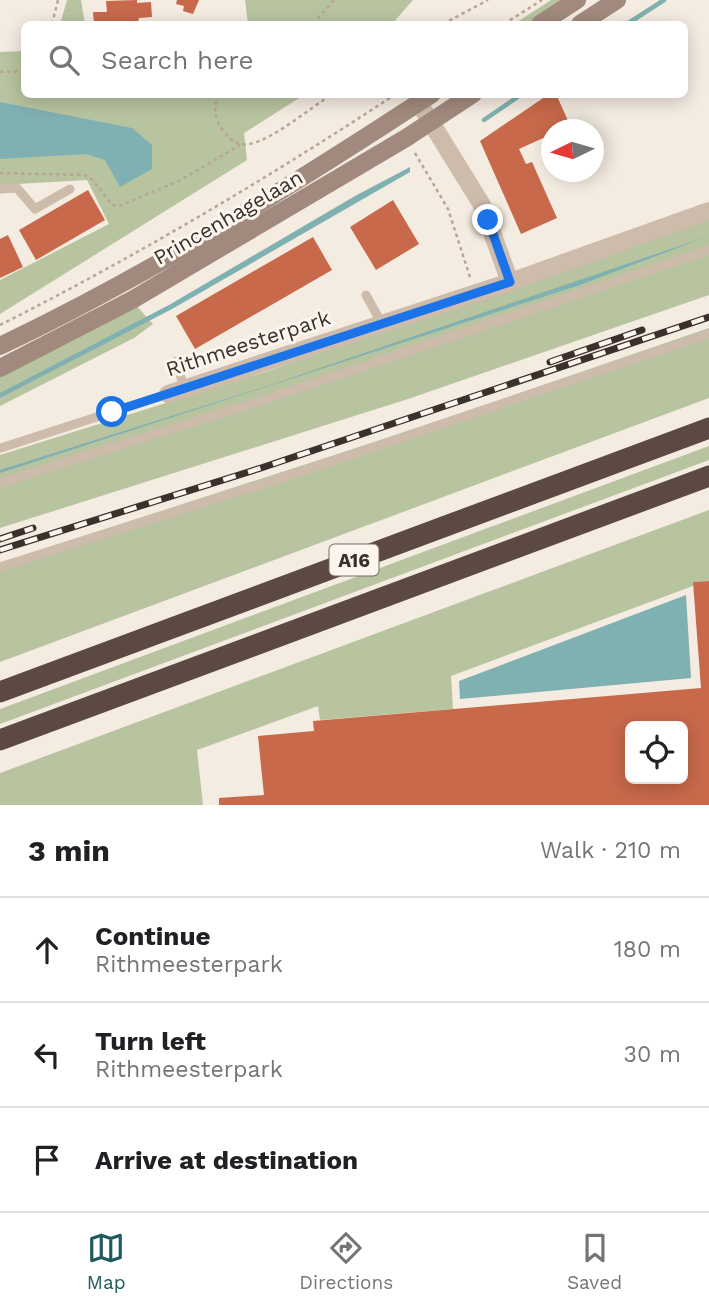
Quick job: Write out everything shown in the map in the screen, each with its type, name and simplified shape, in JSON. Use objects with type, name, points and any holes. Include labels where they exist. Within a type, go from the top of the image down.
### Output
[{"type":"highway","name":"A16","points":[[0,692],[709,428]]},
{"type":"highway","name":"A16","points":[[0,740],[709,476]]},
{"type":"main road","points":[[545,21],[577,0]]},
{"type":"main road","points":[[585,21],[617,0]]},
{"type":"main road","name":"Princenhagelaan","points":[[0,369],[132,300],[406,138],[467,98]]},
{"type":"main road","name":"Princenhagelaan","points":[[0,346],[205,237],[426,99]]},
{"type":"street","points":[[426,99],[431,122],[482,205],[510,282]]},
{"type":"street","name":"Rithmeesterpark","points":[[176,391],[382,324],[450,298],[510,282],[709,211]]},
{"type":"lane","points":[[0,189],[17,188],[35,209],[70,189]]},
{"type":"lane","points":[[0,483],[299,388],[709,250]]},
{"type":"lane","points":[[366,295],[382,324]]},
{"type":"lane","points":[[0,567],[306,470],[709,334]]},
{"type":"lane","points":[[176,361],[176,391]]},
{"type":"lane","name":"Rithmeesterpark","points":[[1,448],[176,391]]},
{"type":"path","points":[[53,21],[58,0]]},
{"type":"path","points":[[316,21],[334,0]]},
{"type":"path","points":[[449,21],[488,0]]},
{"type":"path","points":[[509,21],[542,0]]},
{"type":"path","points":[[0,72],[21,71]]},
{"type":"path","points":[[216,98],[214,111],[217,123],[228,138],[240,145]]},
{"type":"path","points":[[0,173],[84,175],[93,180],[112,205],[119,206],[181,180],[240,145],[251,144],[327,98]]},
{"type":"path","name":"Princenhagelaan","points":[[0,324],[148,247],[279,170],[390,98]]},
{"type":"path","points":[[383,103],[393,118]]},
{"type":"path","points":[[406,138],[448,209],[476,293]]},
{"type":"green space","points":[[67,0],[81,0],[84,21],[61,21]]},
{"type":"green space","points":[[245,0],[413,0],[395,21],[248,21]]},
{"type":"green space","points":[[551,0],[566,0],[534,21],[519,21]]},
{"type":"green space","points":[[21,51],[21,98],[299,98],[244,133],[247,160],[0,314],[0,280],[109,224],[87,180],[0,185],[0,52]]},
{"type":"green space","points":[[709,220],[709,246],[273,394],[0,480],[0,455],[265,372]]},
{"type":"green space","points":[[709,253],[709,295],[408,399],[0,528],[0,486],[273,400]]},
{"type":"green space","points":[[134,303],[153,324],[134,338],[0,406],[0,373]]},
{"type":"green space","points":[[709,328],[709,331],[419,430],[0,563],[418,428]]},
{"type":"green space","points":[[709,338],[709,398],[0,662],[0,569],[282,482]]},
{"type":"green space","points":[[709,446],[709,460],[0,724],[0,709]]},
{"type":"green space","points":[[709,510],[709,581],[693,582],[693,586],[451,676],[453,709],[320,720],[318,706],[197,750],[203,805],[0,805],[0,773]]},
{"type":"water","points":[[0,102],[132,128],[152,145],[152,169],[120,187],[105,160],[86,154],[0,159]]},
{"type":"water","points":[[410,167],[410,172],[172,309],[0,398],[0,393],[169,305],[355,196]]},
{"type":"water","points":[[709,236],[577,286],[0,473],[0,470],[270,385]]},
{"type":"water","points":[[686,595],[691,678],[460,699],[459,681]]},
{"type":"building","points":[[177,0],[199,0],[193,14],[183,11],[184,6],[176,4]]},
{"type":"building","points":[[106,1],[151,2],[152,17],[139,18],[138,21],[94,21],[93,12],[107,12]]},
{"type":"building","points":[[543,98],[558,98],[567,119],[541,119],[541,139],[519,149],[526,164],[532,162],[557,218],[521,234],[480,141]]},
{"type":"building","points":[[88,190],[105,220],[36,260],[19,230]]},
{"type":"building","points":[[393,200],[419,244],[376,270],[350,227]]},
{"type":"building","points":[[8,235],[23,267],[0,278],[0,239]]},
{"type":"building","points":[[313,237],[332,270],[195,349],[176,316]]},
{"type":"building","points":[[709,581],[709,805],[219,805],[219,798],[264,795],[258,736],[314,731],[313,721],[701,688],[693,582]]},
{"type":"waterway","points":[[632,21],[664,0]]},
{"type":"waterway","points":[[484,120],[516,98]]},
{"type":"railway","points":[[0,550],[261,468],[709,317]]},
{"type":"railway","points":[[550,362],[642,330]]},
{"type":"railway","points":[[0,539],[33,528]]},
{"type":"route","points":[[112,412],[510,282],[488,220]]}]
